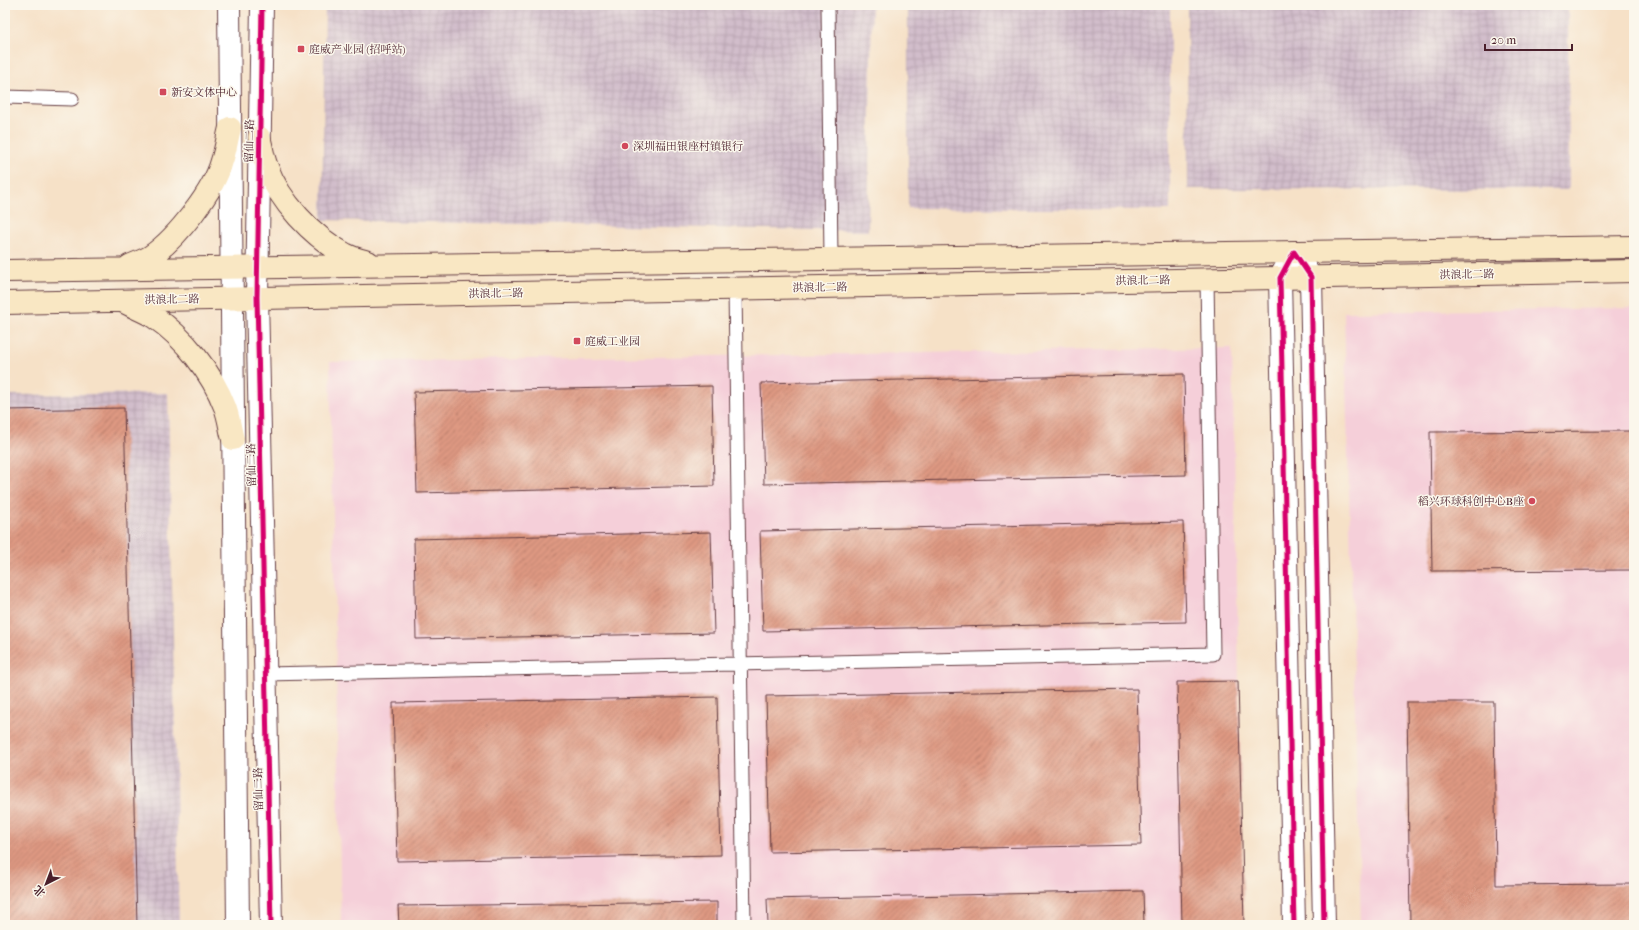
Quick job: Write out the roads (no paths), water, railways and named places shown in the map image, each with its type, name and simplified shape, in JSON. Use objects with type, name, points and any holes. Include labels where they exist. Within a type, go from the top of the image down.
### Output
[{"type":"main road","points":[[121,269],[151,257],[173,238],[192,216],[208,192],[222,162],[230,128]]},
{"type":"main road","points":[[259,137],[267,167],[281,196],[298,217],[320,237],[345,254],[377,266]]},
{"type":"main road","points":[[5,271],[1634,247]]},
{"type":"main road","name":"洪浪北二路","points":[[5,303],[1634,271]]},
{"type":"main road","points":[[121,300],[154,317],[179,338],[195,355],[214,383],[226,408],[233,439]]},
{"type":"street","name":"留仙二路","points":[[229,5],[238,925]]},
{"type":"street","name":"留仙二路","points":[[262,5],[257,298],[271,925]]},
{"type":"street","points":[[1294,925],[1280,278],[1294,252],[1312,277],[1324,925]]},
{"type":"lane","points":[[828,5],[832,259]]},
{"type":"lane","points":[[5,97],[72,99]]},
{"type":"lane","points":[[265,674],[1213,654],[1207,279]]},
{"type":"lane","points":[[735,288],[744,925]]},
{"type":"place","name":"庭威产业园 (招呼站)","points":[[301,49]]},
{"type":"place","name":"新安文体中心","points":[[163,92]]},
{"type":"place","name":"深圳福田银座村镇银行","points":[[625,146]]},
{"type":"place","name":"庭威工业园","points":[[577,341]]},
{"type":"place","name":"稻兴环球科创中心B座","points":[[1532,501]]}]
